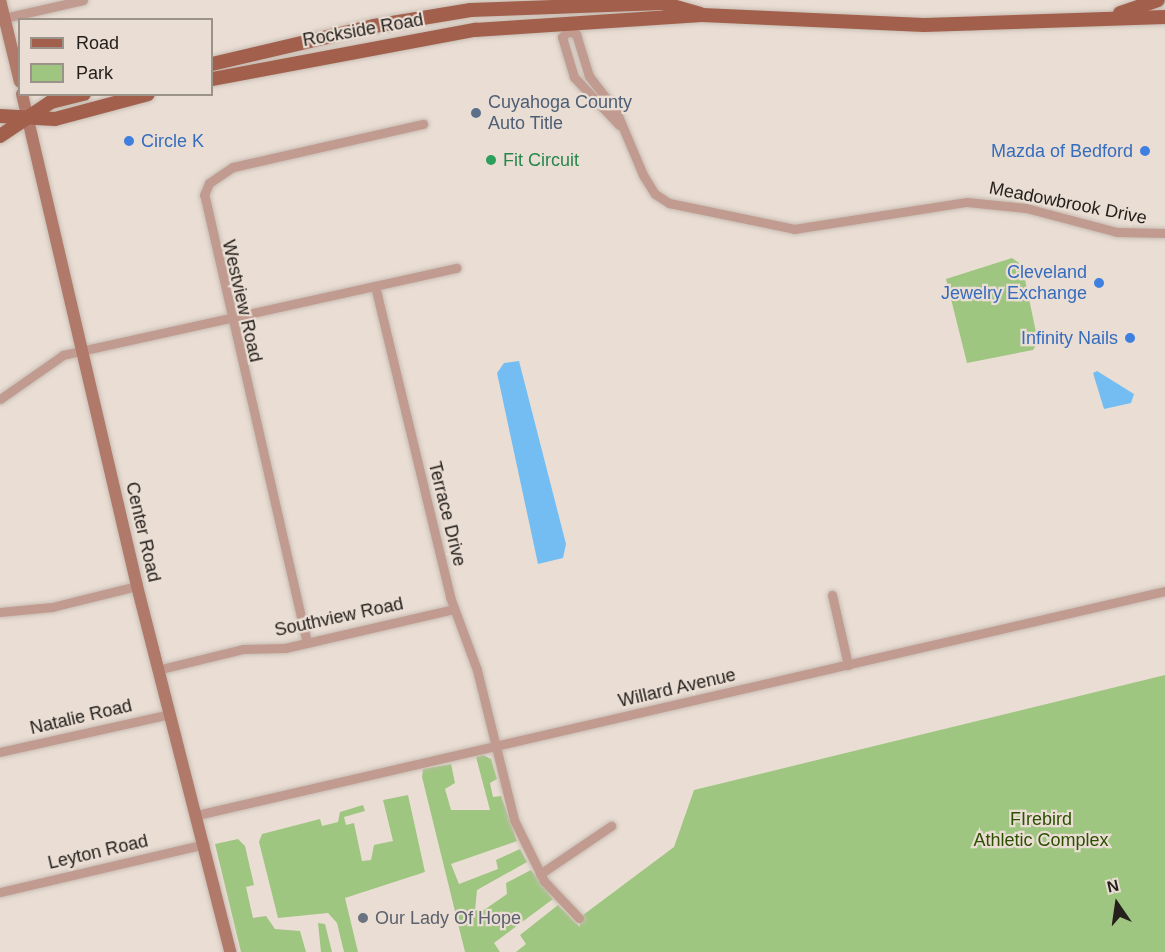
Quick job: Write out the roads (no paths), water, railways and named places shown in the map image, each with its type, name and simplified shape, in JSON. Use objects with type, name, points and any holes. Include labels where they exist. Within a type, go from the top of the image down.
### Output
[{"type":"main road","points":[[0,0],[18,74]]},
{"type":"main road","name":"Rockside Road","points":[[1112,16],[1158,0]]},
{"type":"main road","name":"Rockside Road","points":[[213,64],[374,26],[566,3],[662,3],[702,15]]},
{"type":"main road","name":"Rockside Road","points":[[213,79],[413,38],[568,28],[702,15],[924,25],[1112,16],[1165,17]]},
{"type":"main road","name":"Center Road","points":[[22,96],[137,586],[160,669],[230,952]]},
{"type":"main road","points":[[0,136],[51,102],[76,96]]},
{"type":"main road","points":[[0,116],[55,119],[141,96]]},
{"type":"street","points":[[4,18],[82,0]]},
{"type":"street","name":"Meadowbrook Drive","points":[[566,3],[568,28],[562,37],[574,77],[619,125]]},
{"type":"street","name":"Meadowbrook Drive","points":[[568,28],[576,34],[589,76],[616,111],[619,125],[655,194],[755,225],[815,229],[967,202],[1026,208],[1117,232],[1165,233]]},
{"type":"street","name":"Westview Road","points":[[307,643],[204,210],[209,183],[233,167],[423,124]]},
{"type":"street","points":[[0,399],[58,357],[457,268]]},
{"type":"street","name":"Terrace Drive","points":[[375,286],[454,609],[477,670],[514,820],[540,874],[579,918]]},
{"type":"street","points":[[0,612],[52,607],[137,586]]},
{"type":"street","name":"Willard Avenue","points":[[197,815],[1165,591]]},
{"type":"street","points":[[832,595],[848,665]]},
{"type":"street","name":"Southview Road","points":[[160,669],[243,649],[307,643],[454,609]]},
{"type":"street","name":"Natalie Road","points":[[0,752],[170,714]]},
{"type":"street","points":[[540,874],[611,826]]},
{"type":"street","name":"Leyton Road","points":[[0,892],[204,844]]},
{"type":"water","points":[[519,361],[566,544],[563,558],[538,564],[497,373],[504,363]]},
{"type":"water","points":[[1097,371],[1134,394],[1131,403],[1104,409],[1093,373]]},
{"type":"place","name":"Cuyahoga County Auto Title","points":[[476,113]]},
{"type":"place","name":"Circle K","points":[[129,141]]},
{"type":"place","name":"Mazda of Bedford","points":[[1145,151]]},
{"type":"place","name":"Fit Circuit","points":[[491,160]]},
{"type":"place","name":"Cleveland Jewelry Exchange","points":[[1099,283]]},
{"type":"place","name":"Infinity Nails","points":[[1130,338]]},
{"type":"place","name":"Our Lady Of Hope","points":[[363,918]]},
{"type":"park label","name":"FIrebird Athletic Complex","points":[[1041,830]]}]
